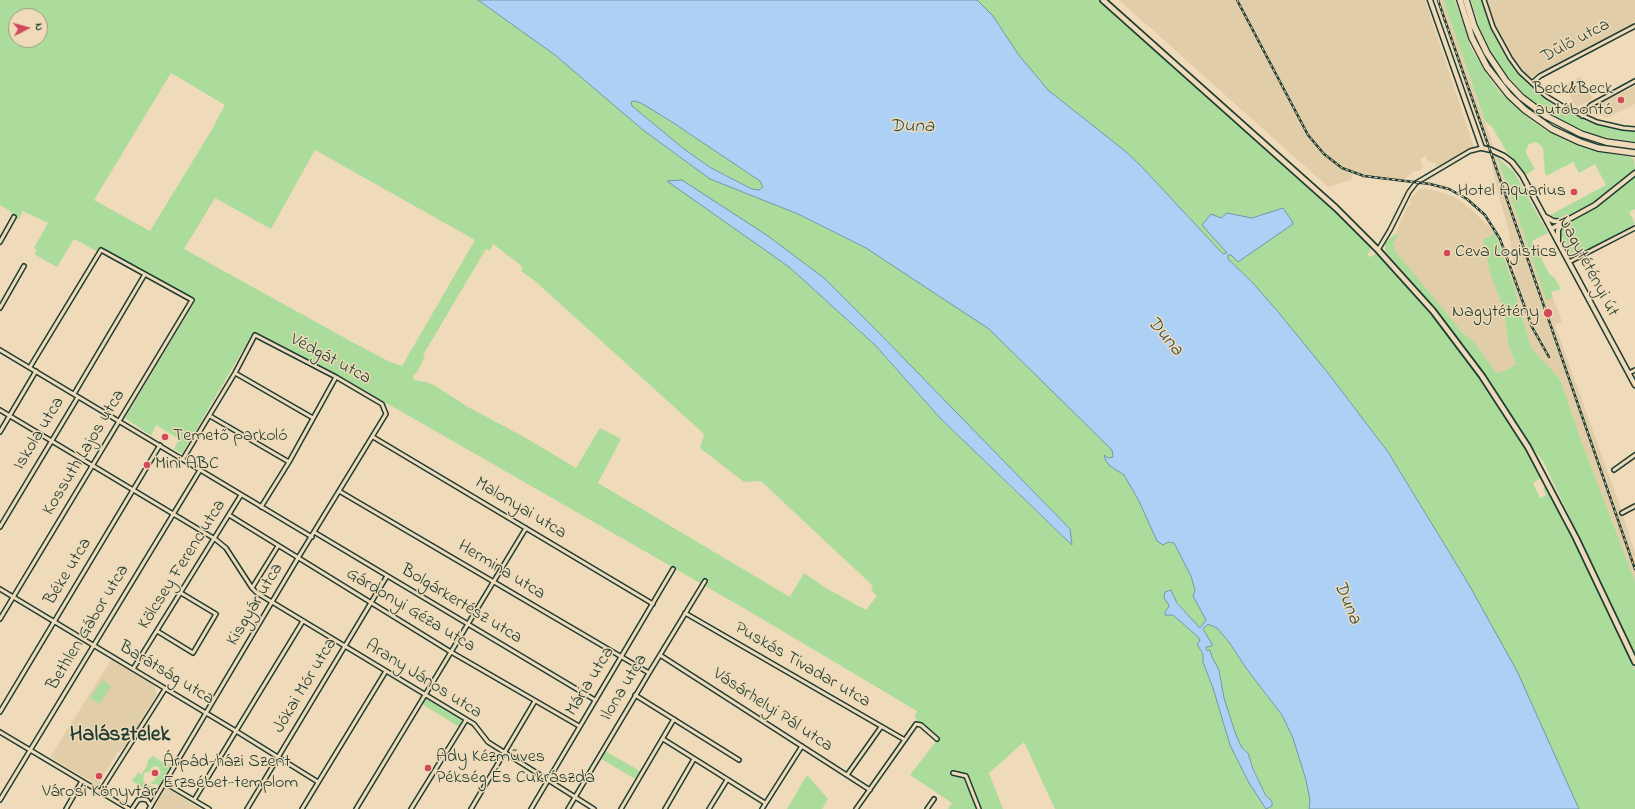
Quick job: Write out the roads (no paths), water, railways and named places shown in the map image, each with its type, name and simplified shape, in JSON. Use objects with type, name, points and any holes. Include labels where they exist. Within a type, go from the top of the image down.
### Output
[{"type":"highway","points":[[1460,0],[1472,38],[1481,56],[1494,76],[1518,104],[1543,123],[1571,139],[1598,148],[1635,153]]},
{"type":"highway","points":[[1466,0],[1474,26],[1487,53],[1506,81],[1521,97],[1546,116],[1581,134],[1606,142],[1635,146]]},
{"type":"main road","points":[[1103,0],[1291,166],[1378,250],[1433,311],[1482,376],[1514,424],[1552,491],[1576,538],[1635,662]]},
{"type":"main road","points":[[1430,0],[1482,148]]},
{"type":"main road","name":"Nagytétényi út","points":[[1482,148],[1504,156],[1517,167],[1635,385]]},
{"type":"main road","points":[[1551,229],[1603,199],[1635,173]]},
{"type":"main road","points":[[1544,216],[1553,221],[1564,222]]},
{"type":"main road","points":[[1558,242],[1558,230],[1564,222]]},
{"type":"street","points":[[1484,0],[1493,27],[1502,46],[1520,72],[1546,96],[1582,116],[1607,125],[1635,129]]},
{"type":"street","name":"Dűlő utca","points":[[1532,83],[1540,76],[1635,26]]},
{"type":"street","points":[[1582,116],[1590,105],[1635,81]]},
{"type":"street","points":[[1378,250],[1409,192],[1416,183],[1470,151],[1482,148]]},
{"type":"street","points":[[0,242],[14,217]]},
{"type":"street","points":[[1569,262],[1635,228]]},
{"type":"street","points":[[30,367],[101,250],[145,274]]},
{"type":"street","points":[[0,308],[24,266]]},
{"type":"street","name":"Kossuth Lajos utca","points":[[0,619],[192,300],[145,274]]},
{"type":"street","name":"Iskola utca","points":[[74,394],[145,274]]},
{"type":"street","name":"Védgát utca","points":[[234,373],[255,335],[336,377],[382,404],[386,414]]},
{"type":"street","points":[[0,350],[312,537]]},
{"type":"street","points":[[1629,373],[1635,370]]},
{"type":"street","points":[[0,432],[36,371]]},
{"type":"street","points":[[183,459],[210,416],[234,373],[313,418]]},
{"type":"street","points":[[261,507],[289,462],[336,377]]},
{"type":"street","name":"Iskola utca","points":[[0,527],[78,397]]},
{"type":"street","points":[[0,410],[172,515],[215,539],[226,548],[252,588],[278,546]]},
{"type":"street","name":"Kisgyár utca","points":[[150,807],[298,558],[386,414]]},
{"type":"street","points":[[210,416],[289,462]]},
{"type":"street","name":"Malonyai utca","points":[[373,437],[654,604]]},
{"type":"street","name":"Béke utca","points":[[0,712],[160,445]]},
{"type":"street","points":[[1614,470],[1635,455]]},
{"type":"street","name":"Bethlen Gábor utca","points":[[0,800],[200,470]]},
{"type":"street","name":"Hermina utca","points":[[339,491],[649,673]]},
{"type":"street","name":"Kölcsey Ferenc utca","points":[[133,669],[241,495]]},
{"type":"street","points":[[1622,513],[1635,506]]},
{"type":"street","name":"Gárdonyi Géza utca","points":[[229,516],[451,652],[535,702],[579,726]]},
{"type":"street","points":[[356,809],[526,528]]},
{"type":"street","name":"Bolgárkertész utca","points":[[314,532],[595,700]]},
{"type":"street","name":"Mária utca","points":[[531,809],[579,726],[654,604],[673,569]]},
{"type":"street","name":"Jókai Mór utca","points":[[247,809],[387,576]]},
{"type":"street","name":"Ilona utca","points":[[568,809],[705,581]]},
{"type":"street","name":"Arany János utca","points":[[252,588],[272,603],[477,727],[488,742],[549,779],[594,809]]},
{"type":"street","name":"Barátság utca","points":[[0,589],[318,782]]},
{"type":"street","points":[[157,631],[194,653],[216,614],[181,593]]},
{"type":"street","name":"Puskás Tivadar utca","points":[[685,613],[905,740]]},
{"type":"street","points":[[194,800],[303,621]]},
{"type":"street","name":"Vásárhelyi Pál utca","points":[[660,655],[870,790]]},
{"type":"street","points":[[302,809],[386,671]]},
{"type":"street","points":[[100,792],[165,689]]},
{"type":"street","points":[[635,696],[739,760]]},
{"type":"street","points":[[471,809],[535,702]]},
{"type":"street","points":[[622,809],[664,739],[674,719]]},
{"type":"street","points":[[411,809],[466,720]]},
{"type":"street","points":[[856,809],[916,724],[921,724],[937,739]]},
{"type":"street","points":[[847,775],[881,727]]},
{"type":"street","points":[[0,732],[130,809],[138,800],[142,798],[147,800],[150,807]]},
{"type":"street","points":[[664,739],[765,803]]},
{"type":"street","points":[[762,809],[802,746]]},
{"type":"street","points":[[665,809],[694,759]]},
{"type":"street","points":[[953,773],[966,776],[979,809]]},
{"type":"street","points":[[66,809],[82,780]]},
{"type":"street","points":[[709,809],[727,780]]},
{"type":"street","points":[[165,783],[209,809]]},
{"type":"street","points":[[928,809],[934,799]]},
{"type":"water","name":"Duna","points":[[478,0],[977,0],[993,16],[1018,54],[1048,90],[1125,151],[1140,165],[1223,254],[1227,253],[1202,225],[1211,214],[1221,218],[1227,213],[1252,218],[1283,208],[1293,224],[1238,262],[1231,255],[1228,255],[1228,259],[1253,283],[1279,313],[1328,373],[1388,452],[1468,583],[1517,671],[1579,809],[1309,809],[1310,800],[1306,780],[1293,738],[1282,715],[1246,668],[1229,642],[1217,628],[1208,624],[1203,629],[1212,646],[1206,647],[1206,649],[1207,651],[1210,650],[1219,670],[1224,698],[1236,735],[1242,748],[1248,753],[1253,769],[1266,796],[1272,801],[1272,806],[1266,809],[1249,783],[1230,745],[1213,688],[1203,662],[1203,654],[1197,644],[1200,641],[1198,637],[1173,615],[1165,615],[1169,605],[1164,598],[1165,592],[1171,590],[1177,603],[1200,628],[1206,620],[1193,596],[1195,590],[1191,576],[1174,543],[1168,542],[1163,545],[1157,541],[1139,501],[1124,475],[1110,466],[1106,461],[1104,455],[1108,458],[1113,457],[1112,450],[989,329],[866,248],[798,214],[710,179],[643,130],[555,55]],"holes":[[[634,101],[641,103],[760,181],[763,187],[759,190],[752,189],[711,168],[684,149],[632,106],[631,102]]]},
{"type":"water","points":[[682,180],[768,236],[824,278],[1070,529],[1072,545],[940,418],[875,345],[789,267],[667,181]]},
{"type":"railway","points":[[1237,0],[1308,135],[1324,154],[1342,168],[1364,176],[1430,184],[1449,189],[1467,199],[1485,215],[1500,239],[1532,327],[1549,357]]},
{"type":"railway","points":[[1438,0],[1635,569]]},
{"type":"place","name":"Beck&Beck autóbontó","points":[[1621,100]]},
{"type":"place","name":"Hotel Aquarius","points":[[1574,192]]},
{"type":"place","name":"Ceva Logistics","points":[[1447,253]]},
{"type":"place","name":"Nagytétény","points":[[1548,313]]},
{"type":"place","name":"Temető parkoló","points":[[165,437]]},
{"type":"place","name":"Mini ABC","points":[[147,465]]},
{"type":"place","name":"Ady Kézműves Pékség És Cukrászda","points":[[428,768]]},
{"type":"place","name":"Árpád-házi Szent Erzsébet-templom","points":[[155,773]]},
{"type":"place","name":"Városi Könyvtár","points":[[99,776]]},
{"type":"district","name":"Halásztelek","points":[[120,736]]}]
